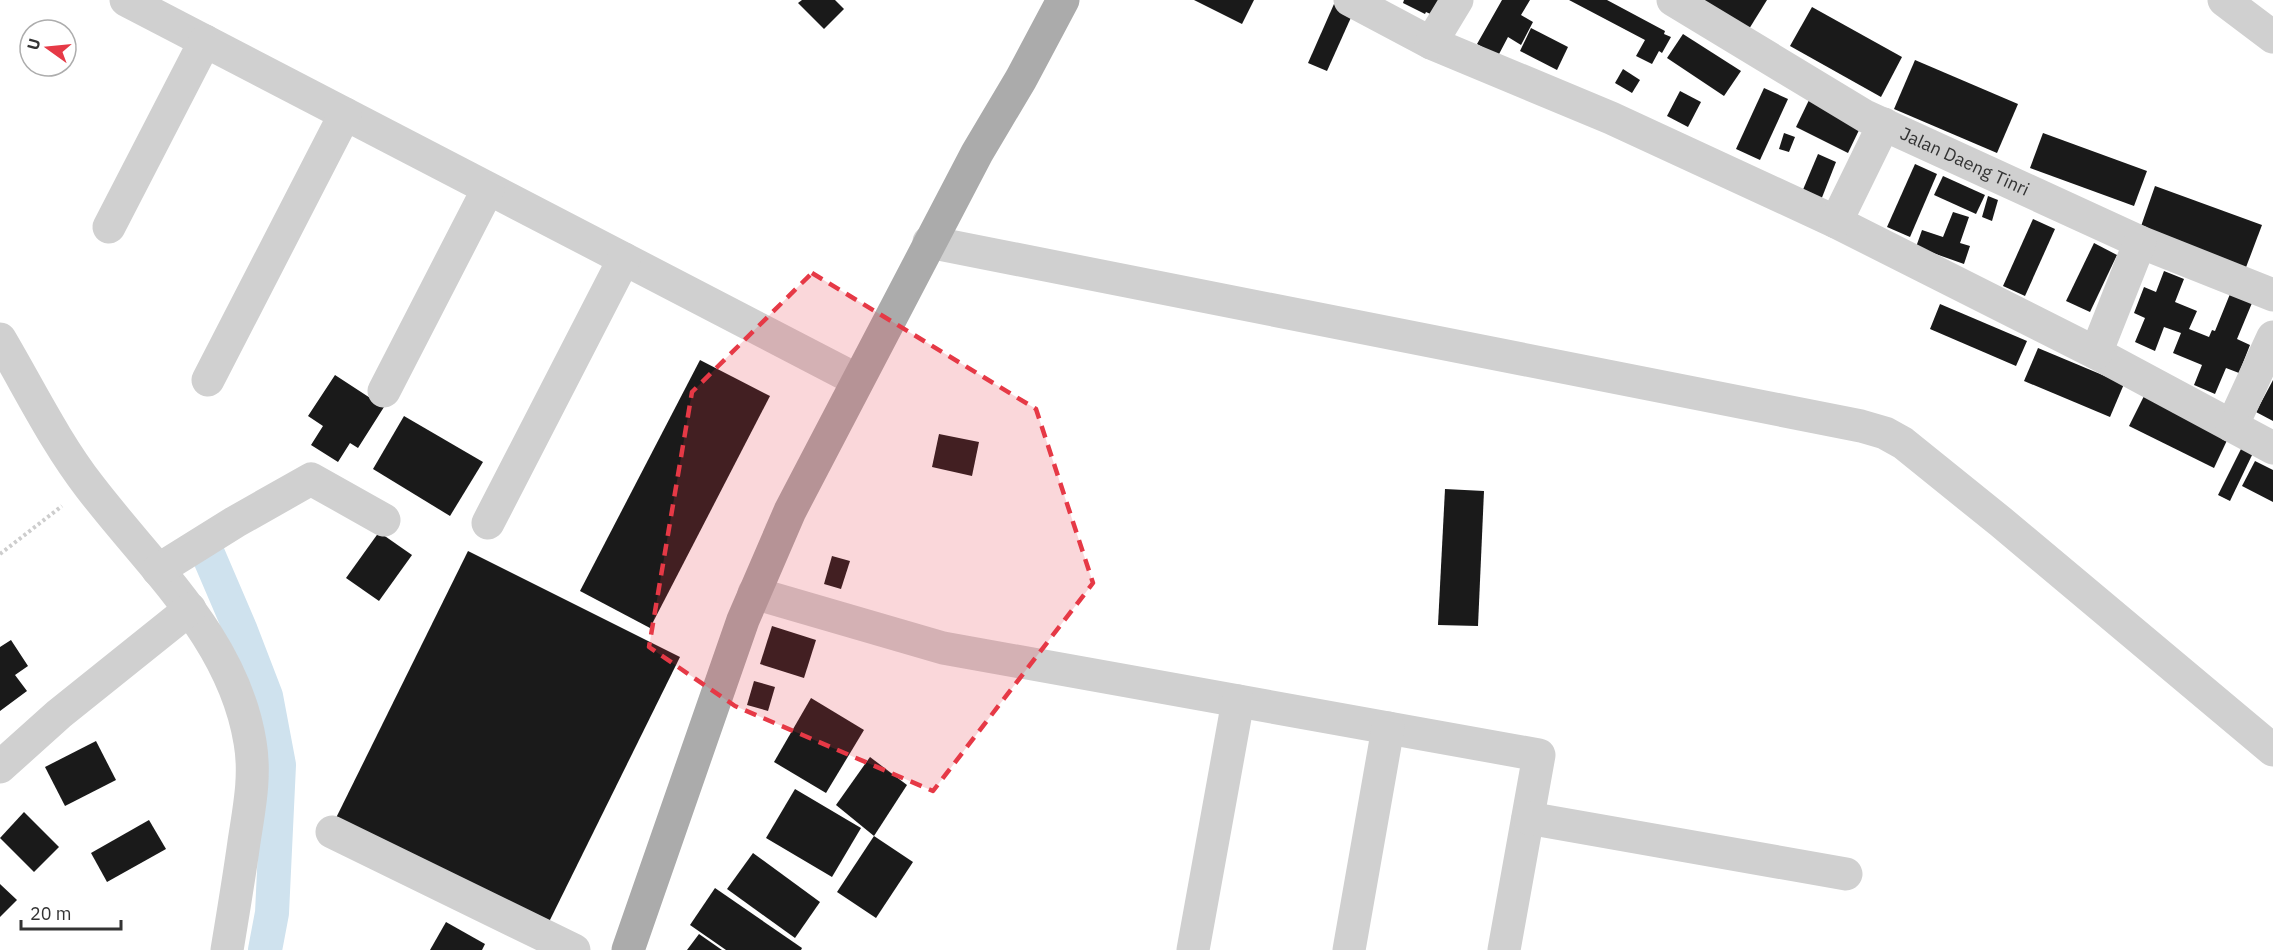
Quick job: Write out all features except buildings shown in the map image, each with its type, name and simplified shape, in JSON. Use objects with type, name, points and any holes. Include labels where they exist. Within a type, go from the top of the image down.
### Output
[{"type":"main road","points":[[628,950],[743,620],[790,511],[929,242],[1063,0]]},
{"type":"street","points":[[126,0],[857,380]]},
{"type":"street","points":[[1350,0],[1431,43],[1611,118],[1836,222],[2096,353],[2273,448]]},
{"type":"street","points":[[1431,43],[1456,0]]},
{"type":"street","name":"Jalan Daeng Tinri","points":[[1672,0],[1866,116],[2140,242],[2273,295]]},
{"type":"street","points":[[2224,0],[2273,37]]},
{"type":"street","points":[[109,227],[205,41]]},
{"type":"street","points":[[208,380],[345,114]]},
{"type":"street","points":[[1836,222],[1884,124]]},
{"type":"street","points":[[384,391],[488,189]]},
{"type":"street","points":[[929,242],[1470,347],[1885,433],[1903,443],[2001,522],[2273,750]]},
{"type":"street","points":[[2096,353],[2140,242]]},
{"type":"street","points":[[488,523],[624,259]]},
{"type":"street","points":[[2232,426],[2273,337]]},
{"type":"street","points":[[0,339],[89,486],[190,609],[216,648],[229,674],[245,721],[253,774],[227,950]]},
{"type":"street","points":[[158,570],[235,522],[311,479],[384,520]]},
{"type":"street","points":[[754,593],[943,648],[1539,755],[1504,950]]},
{"type":"street","points":[[0,767],[59,714],[190,609]]},
{"type":"street","points":[[1193,950],[1238,700]]},
{"type":"street","points":[[1349,950],[1388,728]]},
{"type":"street","points":[[1528,818],[1846,874]]},
{"type":"street","points":[[332,832],[574,950]]},
{"type":"path","points":[[0,554],[89,486]]},
{"type":"highlighted area","points":[[812,273],[1036,409],[1093,583],[933,791],[735,706],[649,647],[692,392]]},
{"type":"waterway","points":[[208,554],[266,696],[279,765],[272,913],[265,950]]}]
